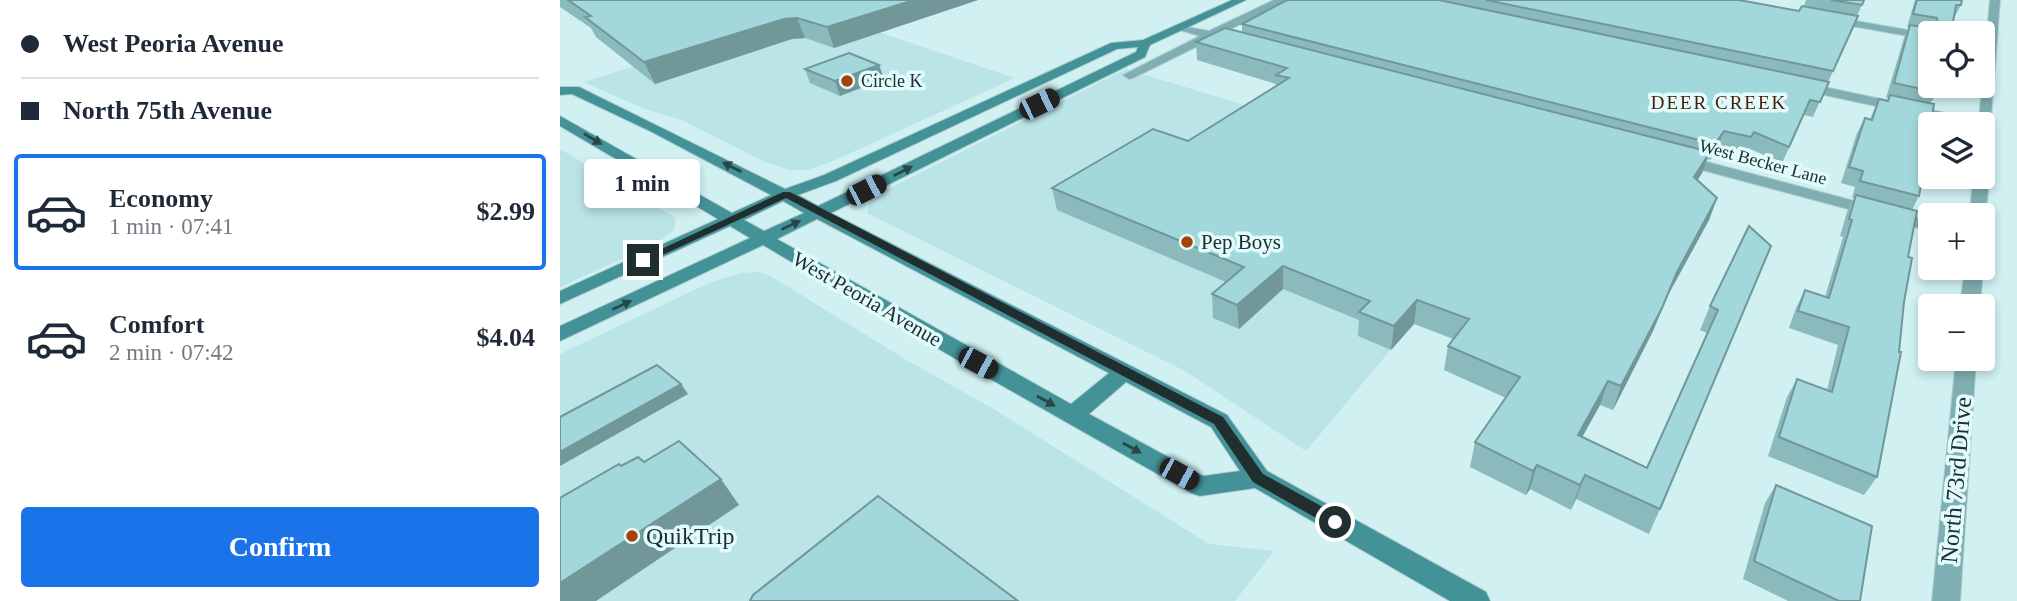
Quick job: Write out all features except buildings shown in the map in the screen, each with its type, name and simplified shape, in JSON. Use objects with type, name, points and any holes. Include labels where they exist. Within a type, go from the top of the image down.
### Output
[{"type":"main road","points":[[560,298],[786,194],[830,178],[1108,49],[1145,43],[1241,0]]},
{"type":"main road","points":[[560,334],[820,212],[1141,54],[1145,43]]},
{"type":"main road","points":[[1087,80],[1079,75],[1110,55],[1108,49]]},
{"type":"main road","points":[[560,91],[574,90],[786,194],[1219,421],[1258,478],[1476,601]]},
{"type":"main road","name":"West Peoria Avenue","points":[[560,120],[762,239],[1200,486],[1258,478]]},
{"type":"main road","points":[[1072,416],[1125,372]]},
{"type":"street","points":[[1129,75],[1282,0]]},
{"type":"street","points":[[1991,21],[1995,0]]},
{"type":"street","points":[[1818,17],[1918,35]]},
{"type":"street","points":[[1180,27],[1252,46]]},
{"type":"street","points":[[1788,84],[1920,112]]},
{"type":"street","name":"West Becker Lane","points":[[1671,157],[1918,223]]},
{"type":"street","name":"North 73rd Drive","points":[[1946,601],[1965,371]]},
{"type":"shaded area","points":[[816,11],[1015,78],[831,162],[807,170],[790,170],[765,162],[682,120],[645,109],[583,82]]},
{"type":"shaded area","points":[[1126,69],[1267,112],[1442,288],[1306,451],[1185,371],[867,213],[870,200],[876,195]]},
{"type":"shaded area","points":[[560,149],[671,215],[676,219],[674,230],[657,243],[560,287]]},
{"type":"shaded area","points":[[757,272],[769,275],[908,361],[992,408],[1209,544],[1274,551],[1235,601],[560,601],[560,354],[711,282],[741,273]]},
{"type":"place","name":"Circle K","points":[[847,81]]},
{"type":"place","name":"Pep Boys","points":[[1187,242]]},
{"type":"place","name":"QuikTrip","points":[[632,536]]},
{"type":"district","name":"DEER CREEK","points":[[1719,102]]},
{"type":"route","points":[[643,260],[786,194],[1219,421],[1258,478],[1335,522]]}]
